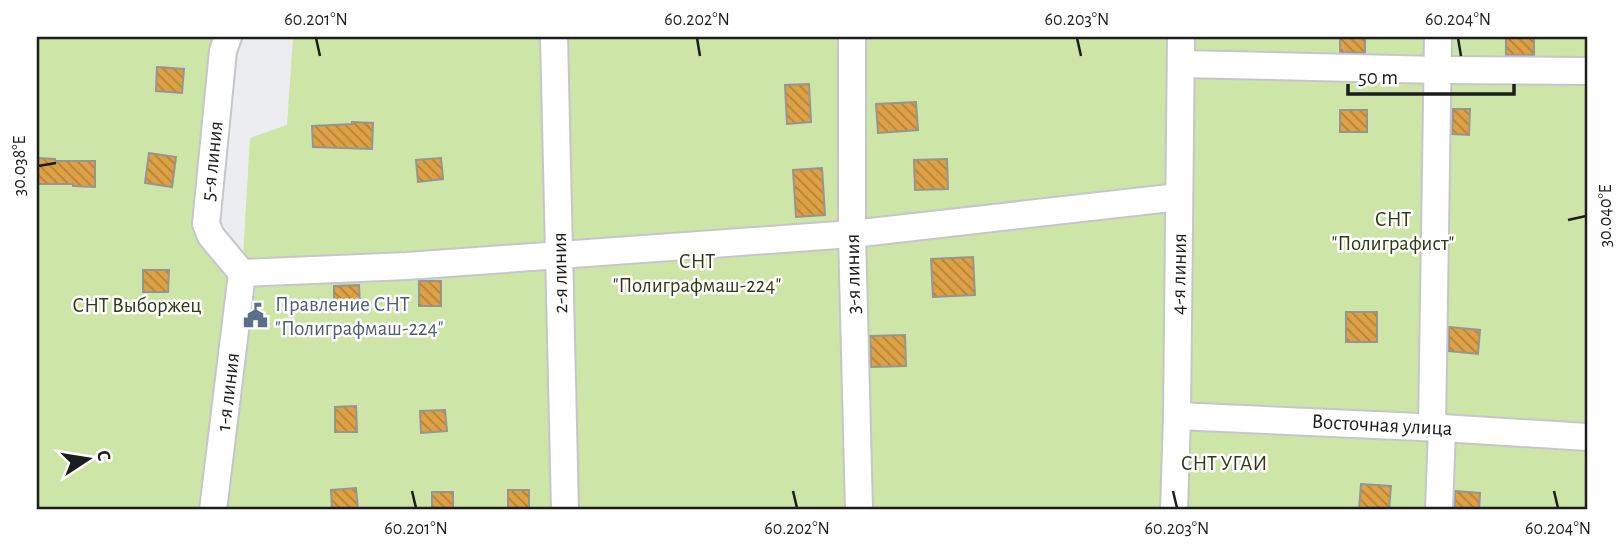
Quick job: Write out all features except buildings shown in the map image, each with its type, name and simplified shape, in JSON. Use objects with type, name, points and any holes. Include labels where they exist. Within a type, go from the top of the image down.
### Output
[{"type":"street","name":"5-я линия","points":[[228,37],[223,51],[206,224],[211,236],[242,273]]},
{"type":"street","name":"2-я линия","points":[[554,37],[565,510]]},
{"type":"street","name":"3-я линия","points":[[852,37],[852,234],[859,510]]},
{"type":"street","name":"4-я линия","points":[[1174,510],[1181,37]]},
{"type":"street","points":[[1438,37],[1439,510]]},
{"type":"street","points":[[1181,64],[1587,71]]},
{"type":"street","points":[[242,273],[407,266],[852,234],[1180,197]]},
{"type":"street","name":"1-я линия","points":[[213,510],[242,273]]},
{"type":"street","name":"Восточная улица","points":[[1177,416],[1587,437]]},
{"type":"green space","name":"СНТ \"Полиграфмаш-224\"","points":[[37,37],[232,37],[206,224],[243,257],[250,138],[287,125],[293,37],[1587,37],[1587,510],[37,510]]},
{"type":"place","name":"Правление СНТ \"Полиграфмаш-224\"","points":[[255,316]]},
{"type":"park label","name":"СНТ \"Полиграфист\"","points":[[1393,231]]},
{"type":"park label","name":"СНТ Выборжец","points":[[137,305]]},
{"type":"park label","name":"СНТ УГАИ","points":[[1224,463]]}]
